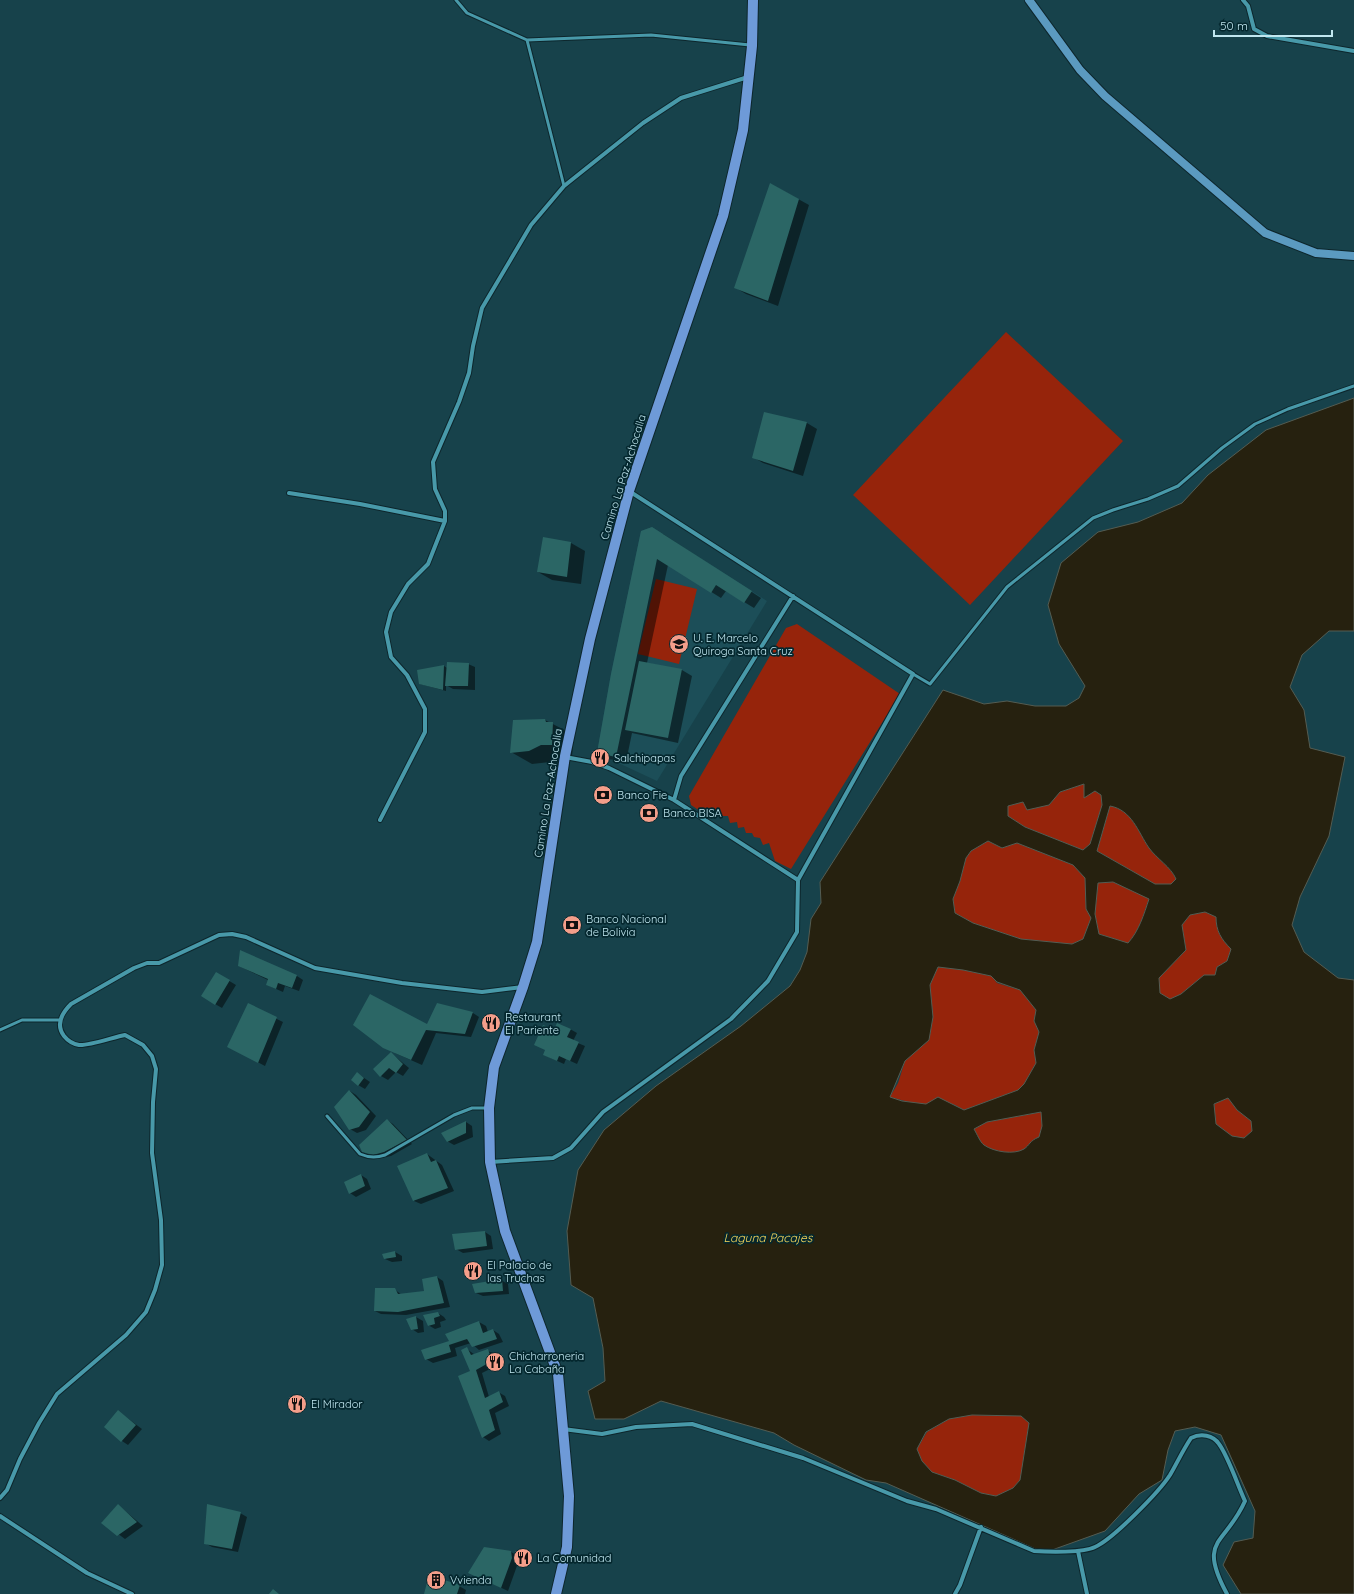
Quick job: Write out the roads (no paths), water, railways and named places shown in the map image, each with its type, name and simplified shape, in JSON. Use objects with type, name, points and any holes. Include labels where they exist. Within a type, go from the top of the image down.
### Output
[{"type":"main road","name":"Camino La Paz-Achocalla","points":[[556,1594],[567,1547],[569,1496],[558,1374],[505,1231],[490,1162],[489,1108],[494,1067],[523,987],[537,942],[565,756],[590,639],[629,491],[723,216],[743,130],[752,46],[753,0]]},
{"type":"main road","points":[[1029,0],[1080,70],[1105,96],[1265,234],[1316,252],[1354,256]]},
{"type":"street","points":[[1243,0],[1248,6],[1254,29],[1267,36],[1353,52]]},
{"type":"street","points":[[380,820],[425,732],[425,709],[407,675],[391,657],[386,632],[391,612],[401,595],[408,584],[428,564],[445,521],[445,511],[435,489],[433,462],[459,402],[469,373],[473,346],[482,308],[531,225],[564,186],[643,123],[681,98],[749,77]]},
{"type":"street","points":[[490,1162],[553,1158],[571,1148],[603,1112],[731,1019],[768,981],[797,932],[798,880],[913,674],[629,491]]},
{"type":"street","points":[[289,493],[360,504],[445,521]]},
{"type":"street","points":[[674,800],[681,776],[793,596]]},
{"type":"street","points":[[565,756],[610,768],[674,800],[798,880]]},
{"type":"street","points":[[0,1498],[7,1490],[20,1459],[57,1394],[126,1335],[146,1312],[155,1290],[162,1265],[161,1220],[152,1153],[153,1102],[156,1068],[152,1056],[143,1045],[125,1035],[80,1045],[69,1041],[60,1030],[60,1020],[63,1012],[71,1004],[134,968],[147,963],[159,963],[219,935],[232,934],[246,937],[315,968],[402,983],[482,992],[523,987]]},
{"type":"street","points":[[563,1429],[602,1434],[636,1427],[692,1424],[803,1458],[907,1501],[936,1509],[1034,1550],[1051,1553],[1063,1550],[1078,1551],[1094,1548],[1111,1537],[1169,1477],[1191,1438],[1197,1435],[1204,1435],[1219,1443],[1245,1502],[1241,1510],[1218,1541],[1213,1554],[1215,1570],[1227,1594]]},
{"type":"street","points":[[0,1516],[87,1573],[132,1594]]},
{"type":"street","points":[[955,1594],[960,1585],[981,1528]]},
{"type":"street","points":[[1078,1551],[1087,1594]]},
{"type":"lane","points":[[456,0],[467,13],[527,40],[651,35],[752,46]]},
{"type":"lane","points":[[527,40],[564,186]]},
{"type":"lane","points":[[913,674],[930,684],[1007,588],[1093,518],[1148,499],[1178,486],[1222,448],[1255,424],[1288,409],[1354,386]]},
{"type":"lane","points":[[0,1030],[22,1020],[60,1020]]},
{"type":"lane","points":[[327,1116],[360,1154],[378,1158],[386,1155],[454,1115],[472,1108],[489,1108]]},
{"type":"water","name":"Laguna Pacajes","points":[[1354,398],[1354,631],[1329,631],[1302,655],[1290,687],[1304,710],[1310,748],[1345,757],[1329,836],[1300,897],[1292,925],[1304,952],[1338,978],[1354,980],[1354,1594],[1241,1594],[1223,1565],[1234,1542],[1253,1538],[1255,1511],[1221,1435],[1195,1427],[1175,1431],[1168,1450],[1162,1480],[1139,1494],[1105,1531],[1052,1550],[1038,1550],[886,1483],[866,1480],[794,1445],[774,1433],[661,1401],[624,1419],[595,1419],[588,1391],[605,1381],[603,1348],[593,1298],[571,1285],[567,1231],[578,1170],[604,1130],[656,1086],[741,1026],[790,986],[800,970],[807,952],[811,919],[821,903],[820,882],[943,690],[984,704],[1007,701],[1035,706],[1066,706],[1079,698],[1085,686],[1059,644],[1048,605],[1061,563],[1098,532],[1138,522],[1182,503],[1208,475],[1266,430]],"holes":[[[1084,784],[1084,798],[1095,791],[1101,795],[1102,805],[1090,844],[1083,850],[1025,827],[1008,816],[1008,806],[1023,802],[1027,810],[1049,805],[1060,792]],[[1110,806],[1118,808],[1134,822],[1149,848],[1171,871],[1176,879],[1171,884],[1155,884],[1097,851]],[[988,841],[1002,848],[1017,843],[1073,865],[1085,878],[1086,909],[1091,918],[1083,939],[1072,944],[1021,939],[973,923],[955,913],[953,899],[960,881],[966,858],[971,851]],[[1113,882],[1149,899],[1138,928],[1128,943],[1099,934],[1095,914],[1098,883]],[[1205,912],[1216,917],[1220,934],[1224,942],[1231,949],[1227,961],[1217,967],[1215,975],[1204,975],[1181,994],[1170,999],[1160,993],[1159,978],[1186,950],[1182,925],[1190,915]],[[938,967],[963,970],[991,976],[997,982],[1020,990],[1036,1010],[1034,1021],[1039,1032],[1034,1050],[1036,1063],[1024,1084],[1018,1090],[964,1110],[938,1097],[926,1104],[902,1101],[890,1097],[905,1061],[929,1040],[933,1017],[930,985]],[[1228,1098],[1237,1110],[1251,1121],[1252,1131],[1244,1138],[1232,1136],[1216,1124],[1214,1104]],[[1041,1112],[1042,1126],[1039,1137],[1033,1140],[1024,1149],[1015,1152],[1004,1152],[988,1147],[981,1142],[974,1129],[987,1122]],[[972,1415],[1021,1416],[1029,1423],[1020,1480],[1013,1488],[996,1496],[981,1493],[955,1480],[932,1472],[922,1461],[917,1449],[926,1432],[949,1419]]]},
{"type":"place","name":"U. E. Marcelo Quiroga Santa Cruz","points":[[679,644]]},
{"type":"place","name":"Salchipapas","points":[[600,758]]},
{"type":"place","name":"Banco Fie","points":[[603,795]]},
{"type":"place","name":"Banco BISA","points":[[649,813]]},
{"type":"place","name":"Banco Nacional de Bolivia","points":[[572,925]]},
{"type":"place","name":"Restaurant El Pariente","points":[[491,1023]]},
{"type":"place","name":"El Palacio de las Truchas","points":[[473,1271]]},
{"type":"place","name":"Chicharroneria La Cabaña","points":[[495,1362]]},
{"type":"place","name":"El Mirador","points":[[297,1404]]},
{"type":"place","name":"La Comunidad","points":[[523,1558]]},
{"type":"place","name":"Vvienda","points":[[436,1580]]}]
